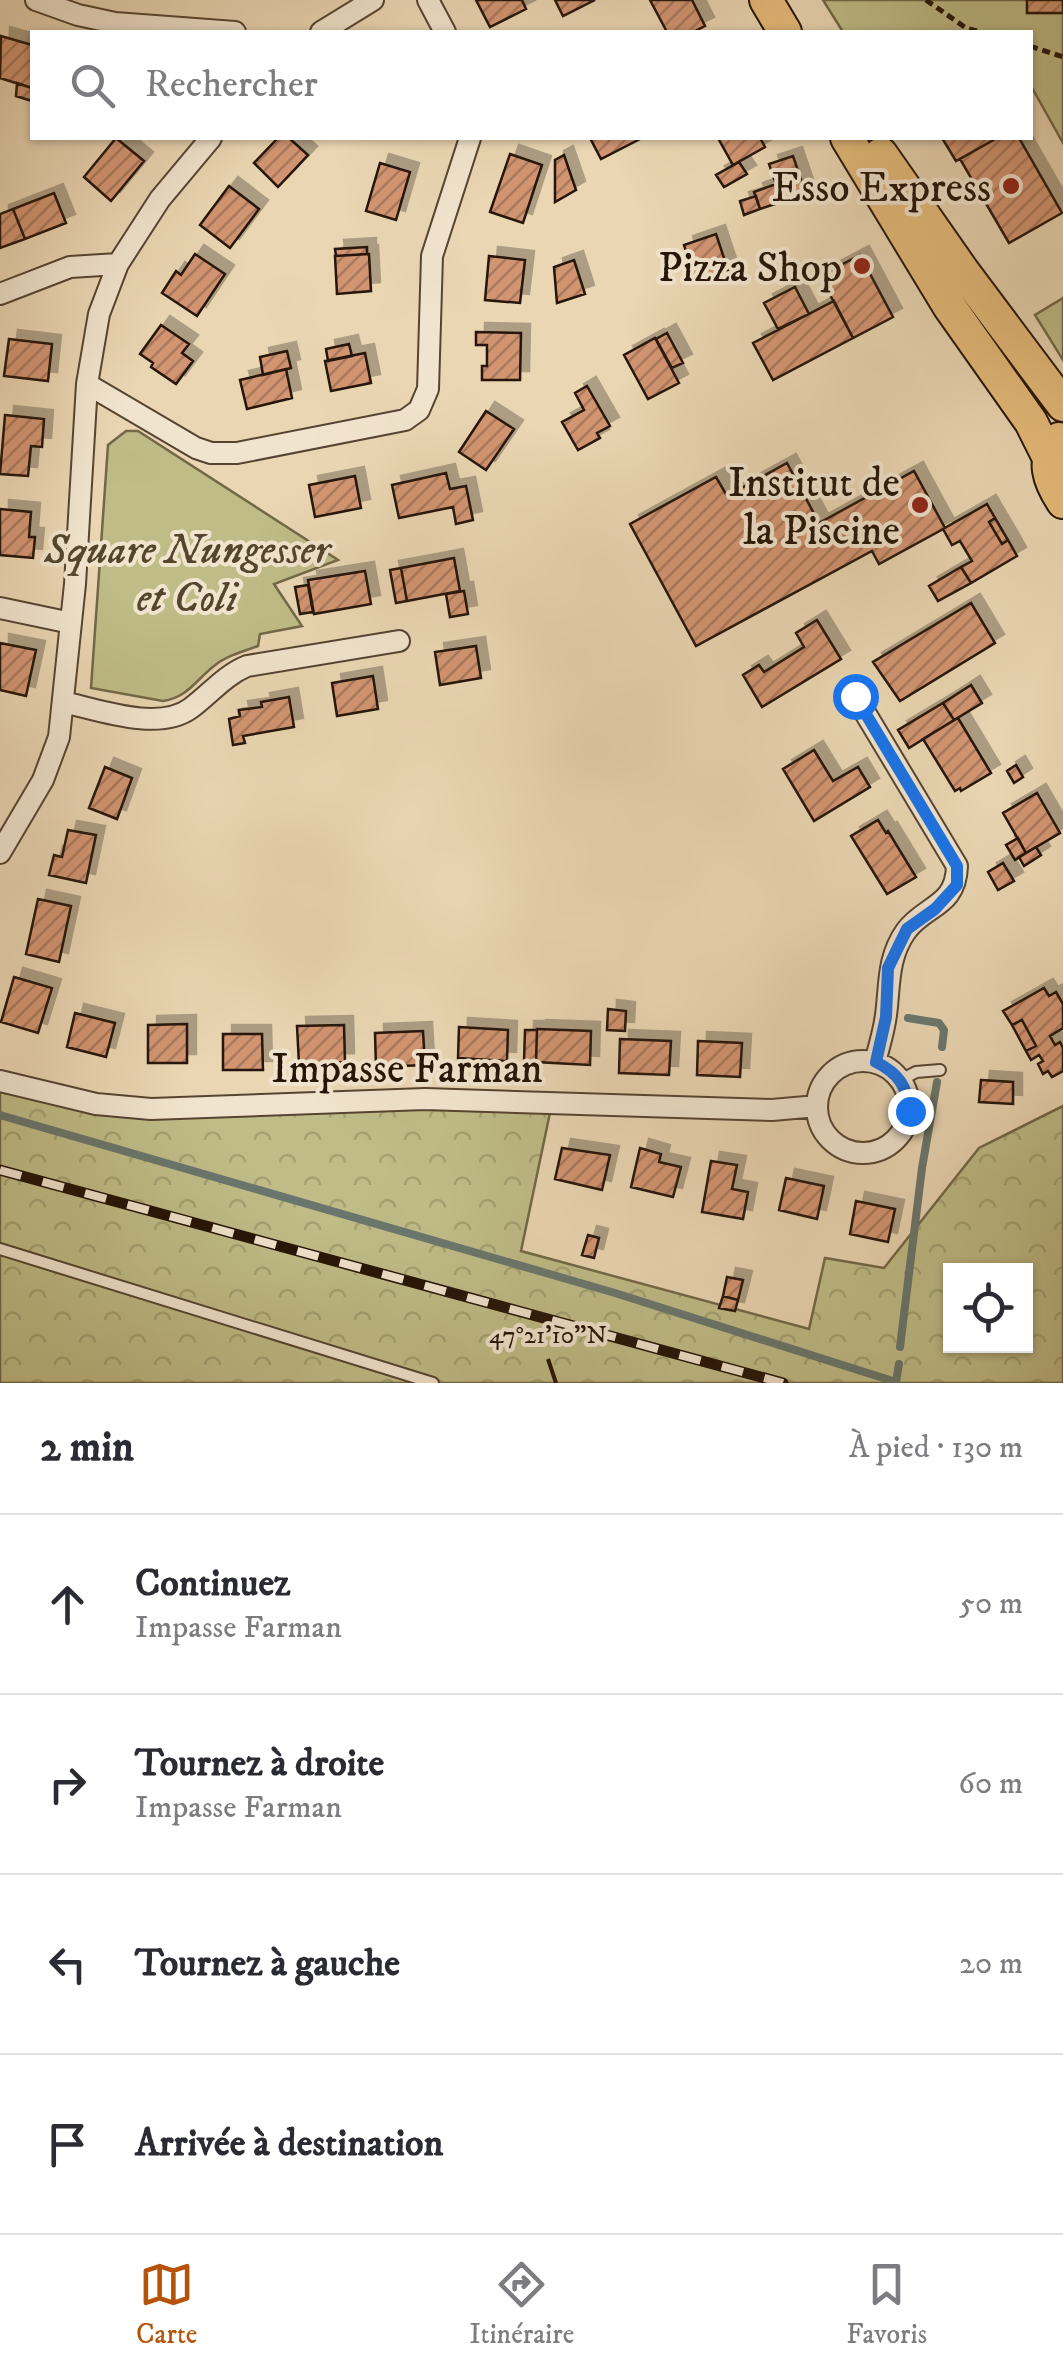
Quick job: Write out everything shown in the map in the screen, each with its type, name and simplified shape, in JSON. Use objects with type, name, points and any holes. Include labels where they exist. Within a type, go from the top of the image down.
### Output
[{"type":"main road","points":[[766,0],[784,30]]},
{"type":"main road","points":[[790,0],[807,30]]},
{"type":"main road","points":[[849,140],[949,306],[1031,422],[1056,446],[1050,477],[1063,502]]},
{"type":"main road","points":[[872,140],[952,256],[1063,405]]},
{"type":"street","points":[[36,0],[115,23],[208,30]]},
{"type":"street","points":[[324,30],[373,0]]},
{"type":"street","points":[[428,0],[444,30]]},
{"type":"street","points":[[0,853],[53,758],[71,623],[87,384],[99,314],[118,264],[160,199],[208,140]]},
{"type":"street","points":[[87,384],[211,453],[237,453],[405,420],[419,410],[428,388],[432,256],[469,140]]},
{"type":"street","points":[[0,294],[70,267],[118,264]]},
{"type":"street","points":[[0,608],[71,623]]},
{"type":"street","points":[[62,702],[167,720],[188,710],[247,666],[399,641]]},
{"type":"street","points":[[855,696],[957,866],[957,885],[935,909],[907,929],[888,968],[886,1017],[876,1062]]},
{"type":"street","points":[[876,1062],[902,1080],[910,1111],[897,1140],[884,1149],[869,1154],[853,1153],[838,1146],[819,1122],[817,1106],[826,1080],[848,1063],[876,1062]]},
{"type":"street","name":"Impasse Farman","points":[[0,1081],[96,1104],[151,1109],[425,1099],[772,1110],[817,1106]]},
{"type":"lane","points":[[902,1080],[916,1072],[940,1070]]},
{"type":"lane","points":[[0,1249],[433,1383]]},
{"type":"path","points":[[926,0],[974,30]]},
{"type":"path","points":[[1033,47],[1063,57]]},
{"type":"green space","points":[[823,0],[1027,0],[1028,13],[1063,13],[1063,143],[1033,90],[1033,30],[842,30]]},
{"type":"green space","points":[[1063,298],[1063,360],[1035,315]]},
{"type":"green space","name":"Square Nungesser et Coli","points":[[126,431],[138,431],[338,560],[274,584],[302,626],[260,634],[258,646],[224,659],[185,692],[163,701],[91,688],[108,445]]},
{"type":"green space","points":[[0,1082],[96,1104],[552,1103],[521,1251],[809,1329],[825,1258],[884,1268],[979,1148],[1063,1106],[1063,1383],[0,1383]]},
{"type":"building","points":[[476,0],[522,0],[526,9],[490,27]]},
{"type":"building","points":[[555,0],[595,0],[563,16]]},
{"type":"building","points":[[650,0],[692,0],[705,26],[697,30],[666,30]]},
{"type":"building","points":[[1027,0],[1063,0],[1063,13],[1027,13]]},
{"type":"building","points":[[1,36],[30,44],[30,87],[0,78]]},
{"type":"building","points":[[17,83],[30,87],[30,100],[16,96]]},
{"type":"building","points":[[114,140],[144,161],[111,201],[84,177]]},
{"type":"building","points":[[276,140],[291,140],[308,155],[278,187],[254,163]]},
{"type":"building","points":[[591,140],[638,140],[601,159]]},
{"type":"building","points":[[719,140],[761,140],[765,147],[733,165]]},
{"type":"building","points":[[943,140],[993,140],[956,161]]},
{"type":"building","name":"Esso Express","points":[[993,140],[1020,140],[1062,213],[1009,243],[960,159]]},
{"type":"building","points":[[510,154],[542,165],[523,223],[490,212]]},
{"type":"building","points":[[564,155],[576,190],[555,202],[555,160]]},
{"type":"building","points":[[793,156],[806,194],[760,209],[754,192],[776,184],[769,164]]},
{"type":"building","points":[[739,162],[747,174],[724,187],[716,175]]},
{"type":"building","points":[[380,163],[410,172],[396,220],[366,211]]},
{"type":"building","points":[[229,186],[259,209],[230,248],[200,225]]},
{"type":"building","points":[[54,193],[66,223],[25,239],[13,209]]},
{"type":"building","points":[[756,196],[760,209],[744,215],[740,201]]},
{"type":"building","points":[[13,209],[25,239],[0,248],[0,214]]},
{"type":"building","points":[[716,234],[728,270],[695,280],[684,245]]},
{"type":"building","points":[[367,247],[367,254],[336,256],[335,249]]},
{"type":"building","points":[[195,254],[225,274],[197,316],[162,293],[176,271],[181,275]]},
{"type":"building","points":[[369,254],[371,291],[337,294],[335,256]]},
{"type":"building","points":[[860,255],[893,317],[853,338],[820,276]]},
{"type":"building","points":[[489,256],[525,260],[520,303],[485,300]]},
{"type":"building","points":[[574,260],[585,294],[557,303],[554,267]]},
{"type":"building","points":[[795,287],[809,314],[778,329],[764,303]]},
{"type":"building","points":[[834,301],[853,338],[773,380],[753,343]]},
{"type":"building","points":[[161,325],[189,344],[182,353],[193,361],[176,384],[140,354]]},
{"type":"building","points":[[476,332],[521,333],[520,380],[482,380],[487,345],[476,345]]},
{"type":"building","points":[[667,333],[683,363],[672,368],[656,339]]},
{"type":"building","points":[[655,338],[679,383],[648,399],[624,355]]},
{"type":"building","points":[[9,339],[52,344],[48,381],[4,376]]},
{"type":"building","points":[[349,344],[352,356],[328,361],[326,349]]},
{"type":"building","points":[[287,351],[291,368],[263,375],[260,357]]},
{"type":"building","points":[[365,353],[371,383],[331,391],[325,361]]},
{"type":"building","points":[[286,369],[292,398],[247,409],[240,380]]},
{"type":"building","points":[[587,386],[610,426],[597,433],[600,438],[578,450],[562,422],[584,410],[575,393]]},
{"type":"building","points":[[486,411],[514,429],[486,470],[459,452]]},
{"type":"building","points":[[5,415],[44,419],[42,447],[31,446],[28,476],[0,474]]},
{"type":"building","points":[[787,463],[819,523],[914,471],[945,528],[879,564],[872,551],[696,646],[630,524],[716,477],[727,496]]},
{"type":"building","points":[[446,473],[450,489],[466,486],[473,520],[456,524],[453,507],[399,518],[392,485]]},
{"type":"building","points":[[355,476],[361,508],[315,517],[309,485]]},
{"type":"building","points":[[987,504],[995,518],[989,522],[1002,544],[1008,540],[1017,556],[971,583],[961,567],[972,561],[960,541],[952,545],[943,529]]},
{"type":"building","points":[[0,509],[31,512],[29,537],[35,537],[33,558],[0,555]]},
{"type":"building","points":[[995,518],[1008,540],[1002,544],[989,522]]},
{"type":"building","points":[[454,558],[460,591],[407,601],[401,568]]},
{"type":"building","points":[[961,567],[971,583],[938,601],[929,586]]},
{"type":"building","points":[[401,568],[407,601],[396,603],[390,570]]},
{"type":"building","points":[[365,571],[371,604],[314,614],[308,580]]},
{"type":"building","points":[[308,585],[313,612],[300,614],[295,587]]},
{"type":"building","points":[[464,591],[468,614],[450,617],[446,594]]},
{"type":"building","points":[[971,603],[995,643],[900,701],[873,662]]},
{"type":"building","points":[[817,620],[841,659],[762,707],[743,675],[759,665],[764,672],[804,647],[796,633]]},
{"type":"building","points":[[0,643],[36,650],[26,696],[0,690]]},
{"type":"building","points":[[476,646],[481,678],[440,685],[435,652]]},
{"type":"building","points":[[373,676],[378,709],[337,716],[332,683]]},
{"type":"building","points":[[971,685],[982,703],[954,720],[943,703]]},
{"type":"building","points":[[289,697],[294,727],[243,736],[245,743],[233,745],[229,719],[240,716],[239,710]]},
{"type":"building","points":[[943,703],[954,720],[909,748],[898,730]]},
{"type":"building","points":[[958,718],[991,773],[955,791],[923,739]]},
{"type":"building","points":[[814,750],[833,781],[858,767],[870,787],[814,821],[783,769]]},
{"type":"building","points":[[1016,765],[1023,777],[1014,783],[1007,771]]},
{"type":"building","points":[[105,767],[132,778],[117,819],[89,808]]},
{"type":"building","points":[[1037,793],[1060,833],[1026,853],[1003,813]]},
{"type":"building","points":[[878,820],[916,877],[887,894],[851,836]]},
{"type":"building","points":[[68,830],[96,835],[86,883],[49,875],[54,855],[62,857]]},
{"type":"building","points":[[1018,838],[1026,853],[1015,860],[1006,845]]},
{"type":"building","points":[[1036,847],[1041,855],[1024,866],[1019,857]]},
{"type":"building","points":[[1003,863],[1014,881],[998,890],[988,872]]},
{"type":"building","points":[[38,899],[71,906],[59,962],[26,954]]},
{"type":"building","points":[[14,977],[52,988],[38,1033],[1,1022]]},
{"type":"building","points":[[1044,988],[1049,996],[1056,992],[1063,1004],[1063,1028],[1050,1036],[1055,1045],[1060,1042],[1063,1048],[1063,1071],[1052,1077],[1048,1071],[1043,1074],[1039,1055],[1031,1060],[1026,1051],[1036,1046],[1022,1020],[1012,1025],[1003,1011]]},
{"type":"building","points":[[608,1009],[626,1011],[625,1031],[607,1030]]},
{"type":"building","points":[[75,1013],[115,1023],[106,1057],[67,1047]]},
{"type":"building","points":[[1022,1020],[1036,1046],[1026,1051],[1012,1025]]},
{"type":"building","points":[[187,1024],[187,1063],[148,1063],[148,1025]]},
{"type":"building","points":[[344,1025],[345,1062],[299,1064],[297,1026]]},
{"type":"building","points":[[459,1027],[508,1030],[507,1061],[458,1058]]},
{"type":"building","points":[[537,1029],[591,1031],[590,1065],[536,1062]]},
{"type":"building","points":[[525,1030],[537,1030],[536,1062],[524,1062]]},
{"type":"building","points":[[423,1031],[425,1065],[376,1067],[375,1033]]},
{"type":"building","points":[[223,1034],[262,1034],[263,1070],[223,1070]]},
{"type":"building","points":[[620,1039],[671,1041],[669,1075],[619,1073]]},
{"type":"building","points":[[698,1041],[742,1043],[740,1077],[697,1075]]},
{"type":"building","points":[[981,1080],[1013,1082],[1013,1104],[979,1102]]},
{"type":"building","points":[[562,1148],[610,1155],[602,1190],[555,1179]]},
{"type":"building","points":[[640,1148],[661,1154],[659,1162],[681,1167],[673,1197],[631,1187]]},
{"type":"building","points":[[711,1161],[737,1165],[732,1189],[748,1192],[743,1219],[702,1212]]},
{"type":"building","points":[[786,1178],[824,1186],[817,1219],[779,1210]]},
{"type":"building","points":[[856,1201],[895,1209],[888,1242],[850,1234]]},
{"type":"building","points":[[588,1235],[599,1238],[594,1258],[582,1255]]},
{"type":"building","points":[[727,1277],[743,1280],[738,1300],[723,1296]]},
{"type":"building","points":[[723,1296],[738,1300],[735,1311],[719,1308]]},
{"type":"waterway","points":[[908,1018],[939,1023],[944,1030],[942,1047]]},
{"type":"waterway","points":[[900,1347],[937,1082]]},
{"type":"waterway","points":[[0,1115],[615,1293],[896,1382],[899,1364]]},
{"type":"railway","points":[[0,1170],[783,1383]]},
{"type":"place","name":"Esso Express","points":[[1011,186]]},
{"type":"place","name":"Pizza Shop","points":[[862,266]]},
{"type":"place","name":"Institut de la Piscine","points":[[920,505]]},
{"type":"route","points":[[855,696],[957,866],[957,885],[935,909],[907,929],[888,968],[886,1017],[876,1062],[902,1080],[910,1111]]}]
